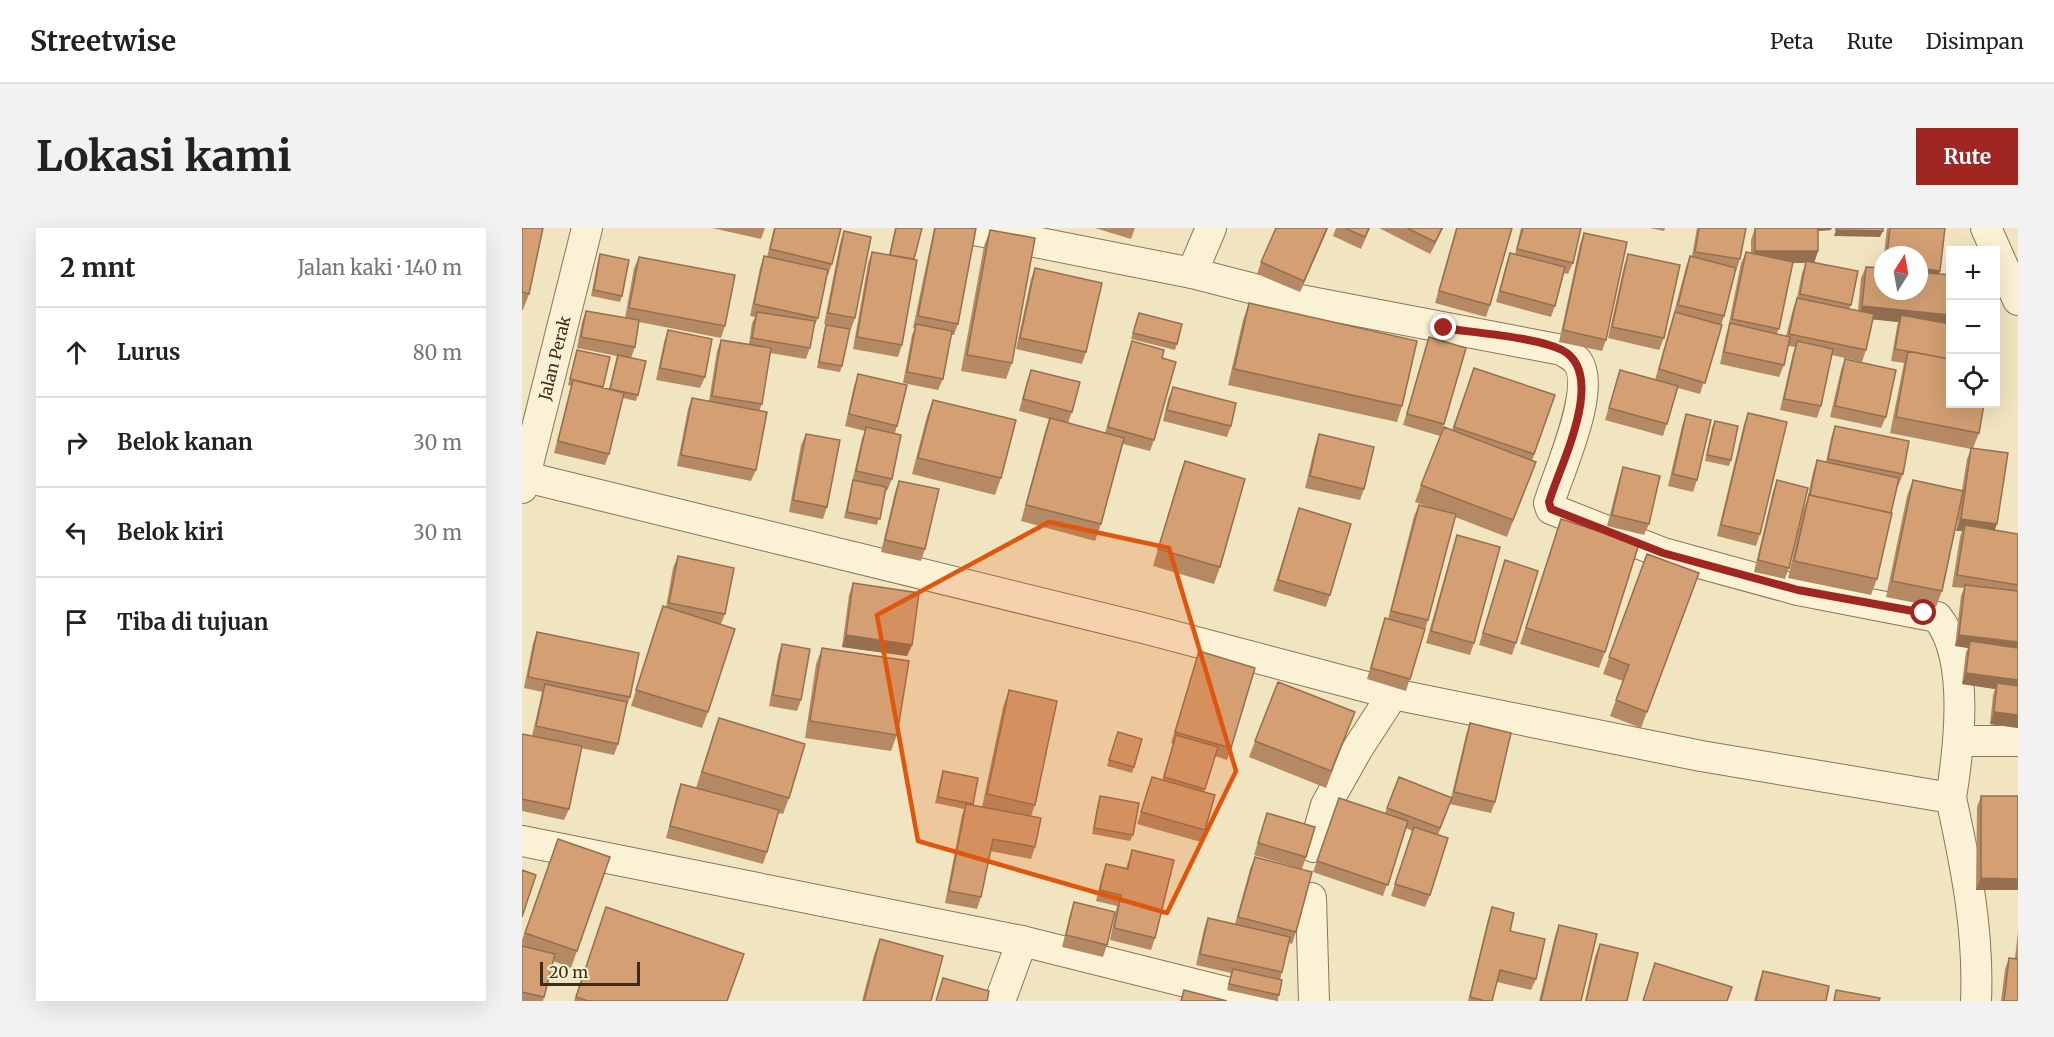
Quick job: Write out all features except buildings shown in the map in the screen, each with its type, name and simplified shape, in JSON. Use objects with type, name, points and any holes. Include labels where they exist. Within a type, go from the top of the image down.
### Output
[{"type":"street","name":"Jalan Perak","points":[[523,480],[587,228]]},
{"type":"street","points":[[964,228],[1192,273],[1290,298],[1562,350],[1577,361],[1583,387],[1579,415],[1549,502],[1551,509],[1663,553],[1798,590],[1937,617],[1948,630],[1956,656],[1960,741],[1951,798],[1967,869],[1978,955],[1976,1001]]},
{"type":"street","points":[[1192,273],[1211,228]]},
{"type":"street","points":[[1986,228],[2018,300]]},
{"type":"street","points":[[523,480],[1147,629],[1393,694],[1701,756],[1951,798]]},
{"type":"street","points":[[1314,847],[1326,805],[1358,748],[1393,694]]},
{"type":"street","points":[[1960,741],[2018,741]]},
{"type":"street","points":[[522,841],[1022,941],[1262,1001]]},
{"type":"street","points":[[1311,898],[1314,1001]]},
{"type":"street","points":[[1000,1001],[1022,941]]},
{"type":"highlighted area","points":[[1049,522],[1169,548],[1236,771],[1167,913],[918,841],[877,615]]},
{"type":"route","points":[[1444,328],[1531,342],[1562,350],[1577,361],[1583,387],[1579,415],[1549,502],[1551,509],[1663,553],[1798,590],[1924,613]]}]
